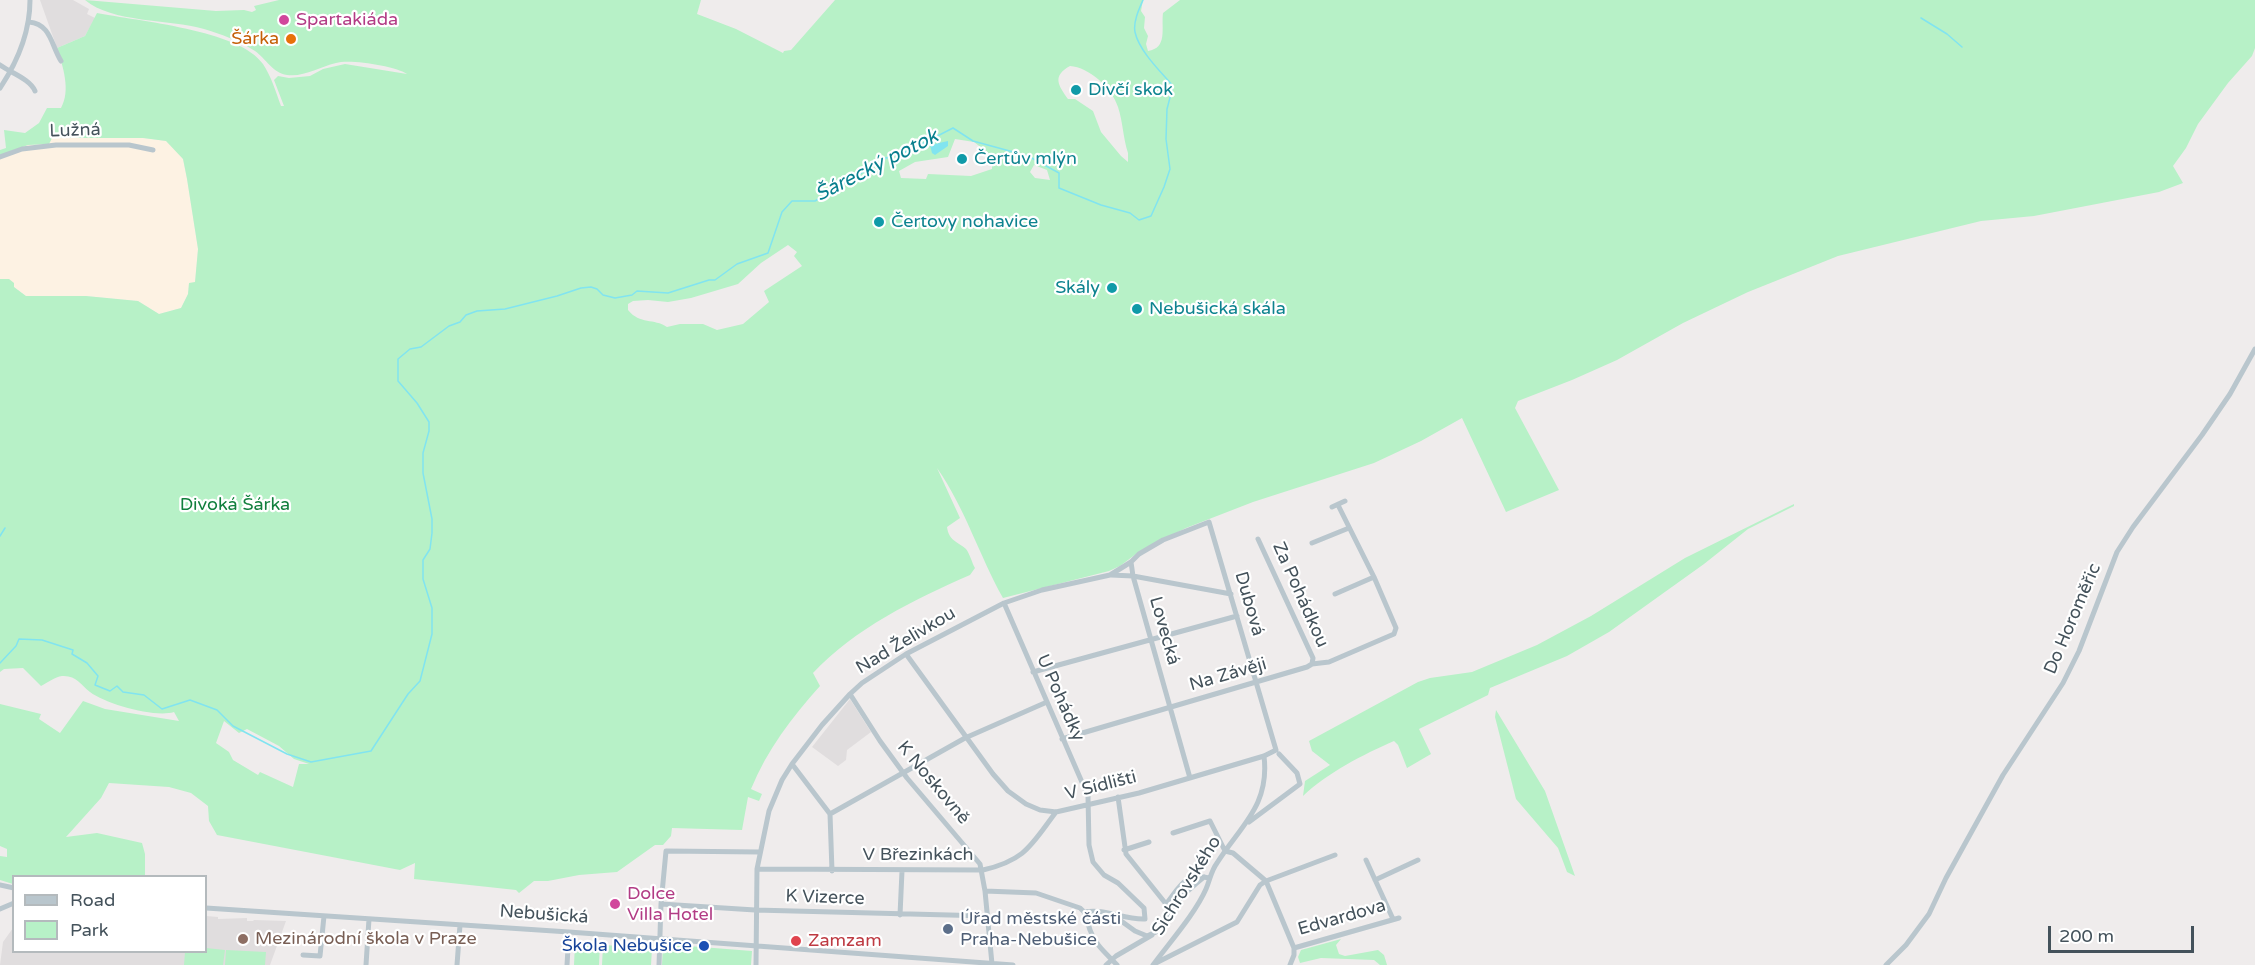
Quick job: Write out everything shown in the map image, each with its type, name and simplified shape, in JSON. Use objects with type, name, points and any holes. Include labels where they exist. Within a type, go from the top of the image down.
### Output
[{"type":"street","points":[[0,88],[11,72],[21,50],[29,22],[30,0]]},
{"type":"street","points":[[29,22],[45,27],[61,61]]},
{"type":"street","points":[[0,65],[34,87],[35,91]]},
{"type":"street","name":"Lužná","points":[[0,158],[22,149],[56,145],[129,145],[153,150]]},
{"type":"street","name":"Do Horoměřic","points":[[1886,965],[1906,945],[1929,914],[1946,878],[2003,775],[2063,683],[2079,651],[2117,552],[2230,394],[2255,348]]},
{"type":"street","points":[[1335,594],[1374,577],[1335,506],[1345,501]]},
{"type":"street","name":"Dubová","points":[[1131,562],[1139,554],[1163,540],[1209,522],[1276,748],[1273,753],[1264,756]]},
{"type":"street","points":[[1312,543],[1349,528]]},
{"type":"street","name":"Za Pohádkou","points":[[1258,539],[1313,658],[1312,664]]},
{"type":"street","points":[[1110,575],[1131,562]]},
{"type":"street","name":"Lovecká","points":[[1131,562],[1190,778]]},
{"type":"street","points":[[1110,575],[1133,576],[1231,594]]},
{"type":"street","name":"Nad Želivkou","points":[[756,965],[757,869],[770,811],[792,764],[850,694],[869,678],[906,654],[1004,603],[1042,590],[1110,575]]},
{"type":"street","name":"Na Závěji","points":[[1062,739],[1312,664],[1329,662],[1394,634],[1396,628],[1374,577]]},
{"type":"street","name":"U Pohádky","points":[[1004,603],[1090,804]]},
{"type":"street","points":[[1033,672],[1237,616]]},
{"type":"street","name":"V Sídlišti","points":[[906,654],[965,738],[1008,791],[1026,804],[1040,810],[1056,812],[1090,804],[1264,756]]},
{"type":"street","name":"K Noskovně","points":[[850,694],[903,772],[972,852],[983,870],[992,963]]},
{"type":"street","points":[[830,814],[965,738],[1047,702]]},
{"type":"street","name":"Sichrovského","points":[[1153,965],[1183,925],[1206,888],[1206,877],[1225,851],[1248,823],[1300,784],[1297,773],[1279,754]]},
{"type":"street","name":"Sichrovského","points":[[1248,823],[1265,782],[1264,756]]},
{"type":"street","points":[[792,764],[830,814],[832,871]]},
{"type":"street","points":[[1118,797],[1124,850],[1166,904],[1187,878],[1196,875],[1206,877]]},
{"type":"street","points":[[1085,912],[1095,910],[1132,919],[1145,919],[1144,908],[1118,883],[1104,875],[1093,862],[1089,845],[1090,804]]},
{"type":"street","name":"V Březinkách","points":[[757,869],[983,870],[999,866],[1024,853],[1056,812]]},
{"type":"street","points":[[1173,833],[1209,820],[1225,851],[1233,853],[1266,882],[1294,948],[1290,965]]},
{"type":"street","points":[[1124,850],[1149,842]]},
{"type":"street","points":[[659,965],[666,851],[760,852]]},
{"type":"street","points":[[1153,965],[1237,922],[1260,885],[1335,855]]},
{"type":"street","points":[[1366,860],[1375,880],[1418,860]]},
{"type":"street","points":[[900,915],[902,871]]},
{"type":"street","points":[[1106,965],[1115,963],[1156,932],[1174,906],[1206,877]]},
{"type":"street","name":"Edvardova","points":[[1294,948],[1396,919],[1375,880]]},
{"type":"street","points":[[985,891],[1036,893],[1076,906],[1085,912],[1092,936],[1107,957],[1115,963]]},
{"type":"street","name":"K Vizerce","points":[[661,904],[755,910],[988,916]]},
{"type":"street","name":"Nebušická","points":[[207,908],[1013,965]]},
{"type":"street","points":[[1113,915],[1135,931],[1147,936],[1156,932]]},
{"type":"street","points":[[303,955],[320,956],[324,916]]},
{"type":"street","points":[[366,965],[369,919]]},
{"type":"street","points":[[457,965],[460,925]]},
{"type":"street","points":[[567,965],[569,932]]},
{"type":"shaded area","points":[[40,0],[73,0],[89,9],[87,14],[95,18],[85,36],[57,48]]},
{"type":"shaded area","points":[[52,138],[143,138],[166,141],[177,150],[183,159],[198,249],[195,283],[189,283],[188,294],[181,308],[159,314],[138,301],[86,296],[26,296],[14,287],[9,279],[0,279],[0,155],[28,145],[49,144]]},
{"type":"shaded area","points":[[850,699],[871,732],[847,750],[846,760],[838,766],[812,747]]},
{"type":"shaded area","name":"Mezinárodní škola v Praze","points":[[207,916],[218,917],[218,919],[247,918],[247,921],[286,921],[270,965],[0,965],[3,942],[12,929],[12,953],[207,953]]},
{"type":"green space","name":"Divoká Šárka","points":[[85,0],[252,12],[256,10],[254,6],[279,0],[701,0],[697,14],[736,29],[783,53],[791,50],[835,0],[1143,0],[1141,11],[1145,17],[1144,28],[1148,36],[1146,44],[1148,51],[1161,42],[1163,13],[1180,0],[2255,0],[2255,48],[2252,56],[2228,83],[2198,124],[2186,148],[2173,166],[2183,183],[2159,192],[2034,216],[1981,221],[1838,256],[1748,292],[1683,323],[1617,360],[1518,401],[1515,408],[1559,490],[1506,512],[1462,418],[1421,441],[1374,463],[1253,502],[1186,528],[1140,551],[1109,571],[1003,598],[956,499],[937,468],[960,518],[947,527],[948,532],[969,553],[975,568],[970,575],[886,616],[847,642],[813,673],[820,686],[772,747],[751,789],[762,794],[759,801],[748,797],[742,830],[672,828],[671,836],[663,845],[655,845],[617,872],[534,881],[519,893],[516,890],[414,879],[415,863],[400,870],[217,835],[209,821],[208,806],[191,793],[169,787],[109,783],[101,798],[66,837],[97,833],[142,843],[145,854],[145,875],[12,875],[12,884],[0,880],[0,856],[7,857],[7,849],[0,846],[0,704],[41,714],[39,719],[60,733],[83,701],[105,709],[179,721],[174,712],[155,713],[131,709],[97,697],[71,677],[59,677],[41,686],[23,668],[4,669],[0,672],[0,279],[9,279],[14,283],[14,287],[26,296],[86,296],[138,301],[159,314],[181,308],[188,294],[189,283],[195,282],[198,249],[183,159],[166,141],[143,138],[52,138],[49,144],[28,145],[0,155],[0,150],[6,148],[4,130],[25,133],[39,123],[47,108],[61,108],[66,86],[57,48],[85,36],[97,13],[211,35],[251,52],[263,64],[281,106],[284,106],[274,80],[278,76],[289,78],[310,76],[323,69],[345,64],[407,74],[383,66],[343,62],[300,75],[282,74],[249,47],[217,33],[190,26],[110,13]],"holes":[[[1070,66],[1092,74],[1111,93],[1120,113],[1128,162],[1101,132],[1093,111],[1075,99],[1068,99],[1064,94],[1058,81],[1061,73]],[[955,139],[974,142],[992,156],[992,169],[971,176],[928,174],[926,179],[901,178],[899,171],[915,162],[948,157]],[[1034,165],[1047,170],[1050,180],[1035,178],[1030,172]],[[788,245],[797,252],[794,256],[802,266],[764,291],[769,302],[743,324],[717,330],[703,324],[680,324],[667,327],[637,318],[628,310],[628,304],[633,301],[668,302],[691,298],[738,284],[761,263]],[[224,721],[239,733],[247,729],[279,746],[294,759],[309,764],[299,764],[293,787],[260,772],[258,775],[233,760],[229,752],[216,743]]]},
{"type":"green space","points":[[1794,504],[1748,529],[1704,564],[1609,632],[1567,656],[1490,688],[1488,695],[1419,729],[1431,754],[1407,768],[1398,745],[1394,741],[1346,765],[1303,796],[1305,781],[1330,765],[1312,751],[1309,741],[1418,682],[1472,672],[1537,645],[1591,616],[1685,558]]},
{"type":"green space","points":[[1496,710],[1545,791],[1575,876],[1567,872],[1558,848],[1516,799],[1495,717]]},
{"type":"green space","points":[[1341,939],[1336,945],[1339,954],[1345,956],[1378,950],[1384,955],[1387,965],[1380,965],[1374,960],[1321,958],[1300,963],[1298,957],[1301,950]]},
{"type":"green space","points":[[575,942],[600,943],[599,965],[574,965]]},
{"type":"green space","points":[[663,944],[752,951],[751,965],[662,965]]},
{"type":"green space","points":[[603,945],[652,948],[651,965],[602,965]]},
{"type":"green space","points":[[207,948],[225,950],[223,965],[184,965],[185,953],[207,953]]},
{"type":"green space","points":[[226,950],[266,952],[265,965],[225,965]]},
{"type":"water","points":[[948,141],[948,146],[935,155],[932,153],[930,145]]},
{"type":"waterway","name":"Šárecký potok","points":[[0,663],[16,646],[19,639],[42,640],[73,650],[72,654],[87,663],[98,676],[95,685],[110,691],[117,686],[123,692],[144,695],[162,709],[190,700],[217,710],[233,726],[287,754],[311,762],[371,751],[408,694],[420,681],[432,634],[432,608],[423,579],[423,560],[430,549],[432,533],[432,519],[423,473],[423,453],[429,422],[417,403],[398,381],[398,359],[410,349],[421,347],[449,326],[460,322],[466,315],[477,311],[505,309],[581,288],[591,287],[603,295],[615,298],[632,295],[637,291],[668,293],[715,280],[737,264],[768,253],[782,212],[792,201],[815,201],[886,158],[908,151],[953,128],[973,141],[1028,156],[1059,173],[1059,188],[1101,205],[1130,213],[1139,220],[1151,216],[1170,169],[1166,139],[1167,109],[1173,86],[1151,61],[1137,39],[1135,24],[1143,0]]},
{"type":"waterway","points":[[1921,18],[1947,34],[1962,47]]},
{"type":"waterway","points":[[0,536],[5,528]]},
{"type":"place","name":"Spartakiáda","points":[[284,20]]},
{"type":"place","name":"Šárka","points":[[291,39]]},
{"type":"place","name":"Dívčí skok","points":[[1076,90]]},
{"type":"place","name":"Čertův mlýn","points":[[962,159]]},
{"type":"place","name":"Čertovy nohavice","points":[[879,222]]},
{"type":"place","name":"Skály","points":[[1112,288]]},
{"type":"place","name":"Nebušická skála","points":[[1137,309]]},
{"type":"place","name":"Dolce Villa Hotel","points":[[615,904]]},
{"type":"place","name":"Úřad městské části Praha-Nebušice","points":[[948,929]]},
{"type":"place","name":"Mezinárodní škola v Praze","points":[[243,939]]},
{"type":"place","name":"Zamzam","points":[[796,941]]},
{"type":"place","name":"Škola Nebušice","points":[[704,946]]}]
